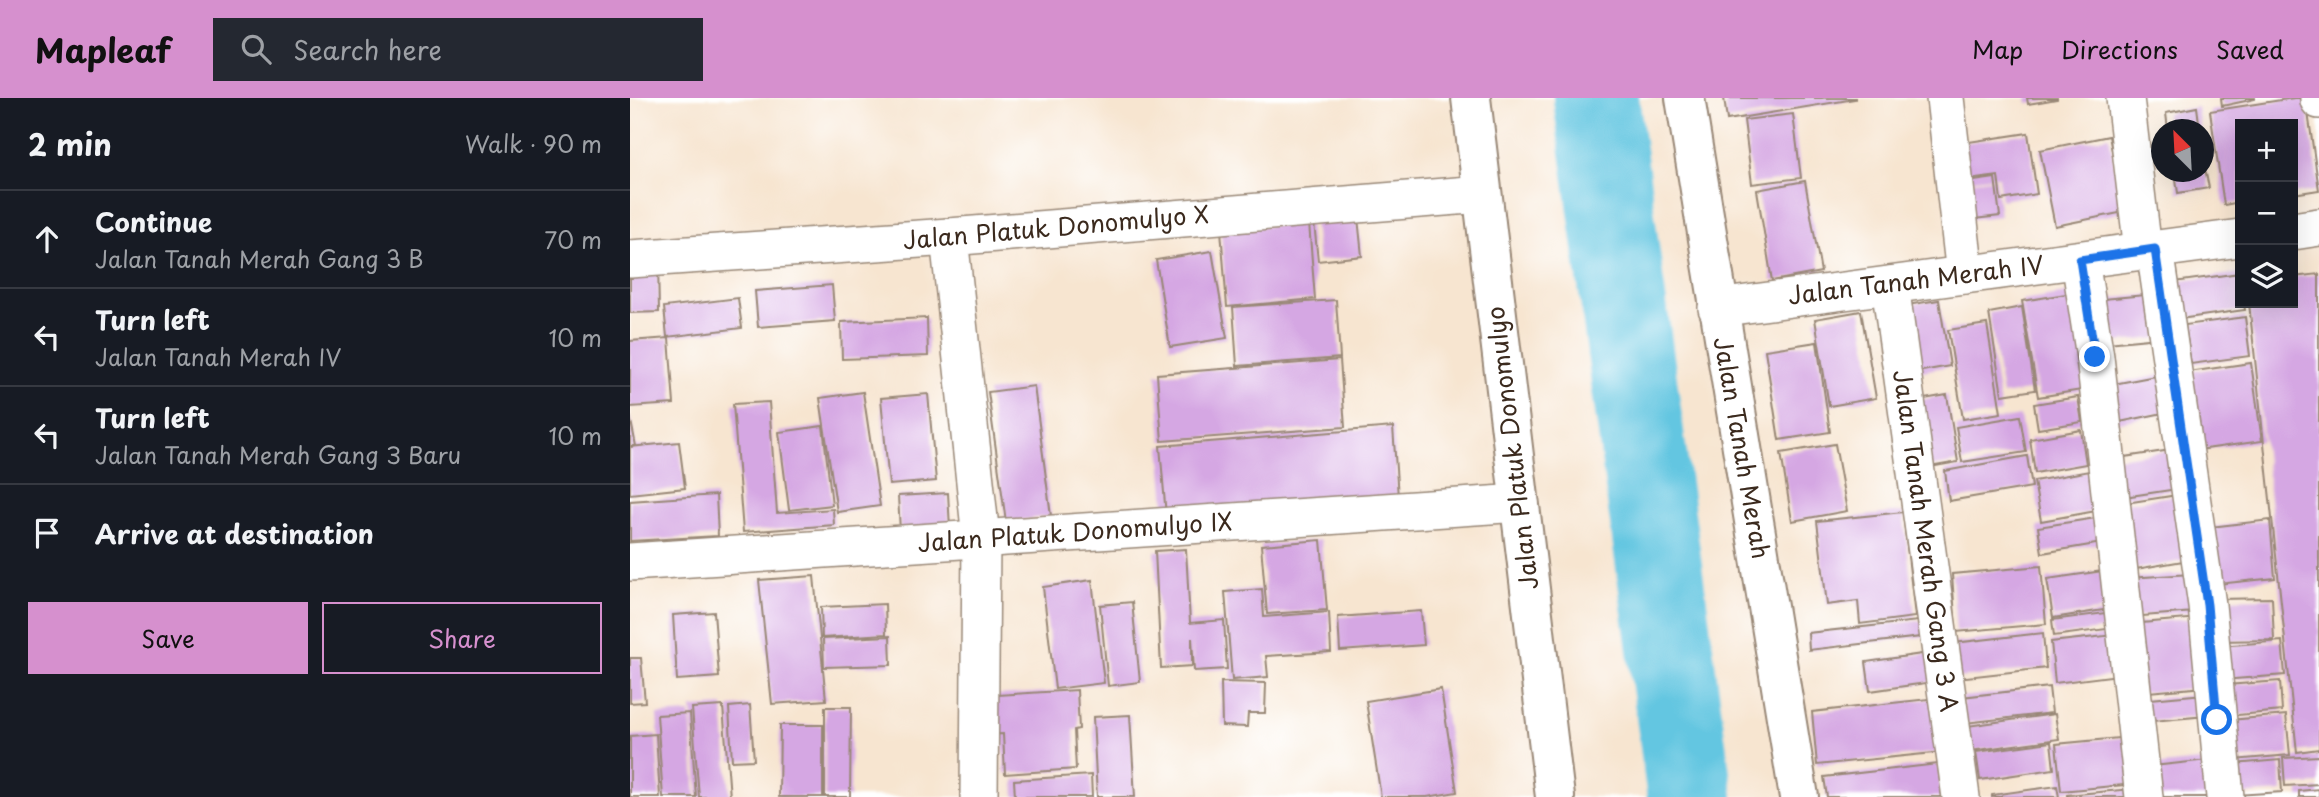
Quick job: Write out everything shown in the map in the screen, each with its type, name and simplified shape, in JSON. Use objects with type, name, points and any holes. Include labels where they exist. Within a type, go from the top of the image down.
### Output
[{"type":"street","name":"Jalan Platuk Donomulyo","points":[[1471,98],[1555,797]]},
{"type":"street","name":"Jalan Tanah Merah","points":[[1685,98],[1717,308],[1799,797]]},
{"type":"street","points":[[1945,98],[1965,275]]},
{"type":"street","points":[[2125,98],[2207,605],[2225,797]]},
{"type":"street","name":"Jalan Platuk Donomulyo X","points":[[630,259],[949,237],[1482,194]]},
{"type":"street","points":[[2298,230],[2319,228]]},
{"type":"street","points":[[949,237],[981,538],[979,797]]},
{"type":"street","name":"Jalan Tanah Merah IV","points":[[1717,308],[2235,239]]},
{"type":"street","points":[[2080,260],[2095,357],[2144,797]]},
{"type":"street","name":"Jalan Tanah Merah Gang 3 A","points":[[1890,285],[1961,797]]},
{"type":"street","name":"Jalan Platuk Donomulyo IX","points":[[630,562],[1520,503]]},
{"type":"building","points":[[1724,98],[1855,98],[1855,99],[1727,120]]},
{"type":"building","points":[[2027,98],[2057,98],[2057,99],[2028,104]]},
{"type":"building","points":[[2221,98],[2255,98],[2255,99],[2222,106]]},
{"type":"building","points":[[2306,98],[2319,190],[2298,193],[2298,119],[2235,119],[2235,203],[2224,205],[2214,138],[2214,119],[2211,119],[2210,111]]},
{"type":"building","points":[[2197,107],[2199,119],[2167,119],[2166,113]]},
{"type":"building","points":[[1793,114],[1801,178],[1752,184],[1744,120]]},
{"type":"building","points":[[2028,133],[2037,194],[2001,200],[1998,176],[1968,180],[1962,143]]},
{"type":"building","points":[[2109,136],[2124,212],[2055,226],[2040,150]]},
{"type":"building","points":[[1995,178],[2000,216],[1965,220],[1960,183]]},
{"type":"building","points":[[1805,181],[1821,272],[1772,281],[1757,190]]},
{"type":"building","points":[[2176,182],[2208,182],[2209,188],[2178,193]]},
{"type":"building","points":[[1357,208],[1362,256],[1318,261],[1313,213]]},
{"type":"building","points":[[1309,223],[1315,299],[1227,307],[1221,230]]},
{"type":"building","points":[[1212,251],[1227,338],[1170,347],[1156,260]]},
{"type":"building","points":[[630,261],[658,261],[659,312],[630,313]]},
{"type":"building","points":[[2235,274],[2235,308],[2245,310],[2179,319],[2174,282]]},
{"type":"building","points":[[2319,274],[2319,749],[2297,752],[2250,308],[2298,308],[2298,276]]},
{"type":"building","points":[[832,285],[835,321],[758,327],[755,291]]},
{"type":"building","points":[[2079,292],[2094,388],[2038,397],[2022,301]]},
{"type":"building","points":[[2155,294],[2158,338],[2097,344],[2093,300]]},
{"type":"building","points":[[738,298],[742,328],[667,337],[664,307]]},
{"type":"building","points":[[1336,300],[1340,358],[1237,366],[1233,307]]},
{"type":"building","points":[[1939,300],[1950,366],[1911,373],[1900,306]]},
{"type":"building","points":[[2022,307],[2035,390],[2002,395],[1989,313]]},
{"type":"building","points":[[1861,311],[1876,398],[1829,406],[1815,319]]},
{"type":"building","points":[[2245,317],[2250,356],[2191,364],[2185,325]]},
{"type":"building","points":[[927,318],[928,356],[842,359],[841,322]]},
{"type":"building","points":[[1987,324],[2001,413],[1963,419],[1948,330]]},
{"type":"building","points":[[669,338],[674,404],[630,407],[630,341]]},
{"type":"building","points":[[1817,342],[1830,432],[1779,440],[1765,350]]},
{"type":"building","points":[[1340,360],[1345,427],[1162,441],[1157,374]]},
{"type":"building","points":[[2251,363],[2262,441],[2198,450],[2188,372]]},
{"type":"building","points":[[2161,375],[2168,412],[2110,424],[2103,386]]},
{"type":"building","points":[[1034,386],[1051,516],[1006,522],[988,392]]},
{"type":"building","points":[[863,392],[880,506],[837,512],[820,398]]},
{"type":"building","points":[[928,394],[936,481],[889,485],[881,398]]},
{"type":"building","points":[[1947,395],[1958,462],[1924,468],[1913,401]]},
{"type":"building","points":[[2078,397],[2082,422],[2038,429],[2034,404]]},
{"type":"building","points":[[769,402],[777,513],[833,509],[834,525],[743,532],[733,404]]},
{"type":"building","points":[[630,416],[636,446],[630,446]]},
{"type":"building","points":[[2020,416],[2026,452],[1962,462],[1956,427]]},
{"type":"building","points":[[823,426],[832,505],[789,510],[779,432]]},
{"type":"building","points":[[1393,427],[1398,497],[1166,516],[1160,446]]},
{"type":"building","points":[[2081,430],[2086,464],[2035,473],[2030,439]]},
{"type":"building","points":[[679,442],[685,488],[630,494],[630,447]]},
{"type":"building","points":[[1835,444],[1847,511],[1792,521],[1781,453]]},
{"type":"building","points":[[2178,449],[2184,488],[2117,498],[2111,459]]},
{"type":"building","points":[[2027,456],[2032,487],[1949,501],[1945,471]]},
{"type":"building","points":[[2101,469],[2107,509],[2041,521],[2034,481]]},
{"type":"building","points":[[948,493],[950,528],[900,531],[898,496]]},
{"type":"building","points":[[2184,494],[2195,559],[2130,570],[2119,504]]},
{"type":"building","points":[[716,495],[718,536],[630,541],[630,501]]},
{"type":"building","points":[[1903,512],[1915,617],[1860,624],[1858,601],[1827,605],[1817,521]]},
{"type":"building","points":[[2109,516],[2114,541],[2042,553],[2038,527]]},
{"type":"building","points":[[2270,520],[2275,578],[2208,585],[2202,528]]},
{"type":"building","points":[[1321,540],[1327,610],[1267,614],[1261,545]]},
{"type":"building","points":[[1186,549],[1190,623],[1224,620],[1227,669],[1194,671],[1192,638],[1192,666],[1161,668],[1155,551]]},
{"type":"building","points":[[2041,566],[2046,624],[1956,632],[1952,574]]},
{"type":"building","points":[[2110,570],[2116,608],[2053,618],[2047,579]]},
{"type":"building","points":[[2191,574],[2194,612],[2130,617],[2128,578]]},
{"type":"building","points":[[814,576],[826,700],[772,704],[759,580]]},
{"type":"building","points":[[1092,580],[1104,683],[1055,689],[1043,587]]},
{"type":"building","points":[[1262,589],[1264,617],[1329,612],[1331,652],[1266,656],[1268,677],[1232,680],[1225,592]]},
{"type":"building","points":[[2272,598],[2274,640],[2217,641],[2217,599]]},
{"type":"building","points":[[1132,602],[1140,682],[1108,686],[1100,605]]},
{"type":"building","points":[[885,604],[886,634],[822,638],[821,607]]},
{"type":"building","points":[[1421,611],[1424,645],[1340,651],[1338,617]]},
{"type":"building","points":[[714,612],[719,677],[677,680],[673,615]]},
{"type":"building","points":[[2105,613],[2107,629],[2054,636],[2052,620]]},
{"type":"building","points":[[2199,618],[2205,687],[2137,693],[2130,624]]},
{"type":"building","points":[[1927,620],[1929,636],[1809,650],[1808,633]]},
{"type":"building","points":[[2043,633],[2046,668],[1958,678],[1954,643]]},
{"type":"building","points":[[2114,635],[2119,675],[2055,683],[2051,642]]},
{"type":"building","points":[[890,636],[891,665],[824,667],[823,639]]},
{"type":"building","points":[[2282,641],[2285,675],[2222,680],[2220,646]]},
{"type":"building","points":[[1929,653],[1933,682],[1870,691],[1866,662]]},
{"type":"building","points":[[630,658],[641,658],[645,702],[630,703]]},
{"type":"building","points":[[2280,681],[2282,711],[2227,716],[2226,685]]},
{"type":"building","points":[[1221,682],[1266,683],[1265,713],[1248,713],[1247,727],[1222,726]]},
{"type":"building","points":[[2049,687],[2052,713],[1965,723],[1962,697]]},
{"type":"building","points":[[1441,689],[1457,792],[1427,797],[1381,797],[1366,701]]},
{"type":"building","points":[[1077,690],[1079,729],[1074,730],[1076,769],[1005,774],[1003,734],[983,735],[981,696]]},
{"type":"building","points":[[2204,694],[2206,716],[2142,722],[2140,700]]},
{"type":"building","points":[[1937,698],[1943,752],[1817,765],[1812,712]]},
{"type":"building","points":[[750,705],[754,760],[732,761],[729,707]]},
{"type":"building","points":[[723,706],[730,797],[699,797],[692,708]]},
{"type":"building","points":[[825,707],[851,707],[850,797],[825,797]]},
{"type":"building","points":[[690,713],[696,797],[663,797],[657,715]]},
{"type":"building","points":[[2055,714],[2059,739],[1970,751],[1967,726]]},
{"type":"building","points":[[1130,715],[1135,797],[1097,797],[1093,717]]},
{"type":"building","points":[[2286,715],[2290,755],[2234,760],[2230,720]]},
{"type":"building","points":[[780,725],[823,725],[823,797],[779,797]]},
{"type":"building","points":[[656,734],[660,797],[630,797],[630,736]]},
{"type":"building","points":[[2129,737],[2134,784],[2061,791],[2056,744]]},
{"type":"building","points":[[2051,742],[2054,769],[1980,780],[1976,752]]},
{"type":"building","points":[[2319,756],[2319,784],[2285,786],[2283,758]]},
{"type":"building","points":[[2208,760],[2212,797],[2147,797],[2144,767]]},
{"type":"building","points":[[2280,760],[2282,792],[2236,795],[2234,764]]},
{"type":"building","points":[[1938,764],[1942,797],[1827,797],[1824,777]]},
{"type":"building","points":[[1091,775],[1092,797],[1015,797],[1014,780]]},
{"type":"building","points":[[2057,786],[2059,797],[1992,797],[1992,795]]},
{"type":"building","points":[[2132,789],[2133,797],[2067,797],[2067,795]]},
{"type":"building","points":[[2319,789],[2319,797],[2299,797],[2299,791]]},
{"type":"waterway","points":[[1596,98],[1690,797]]},
{"type":"route","points":[[2095,357],[2080,260],[2155,249],[2207,605],[2217,720]]}]
